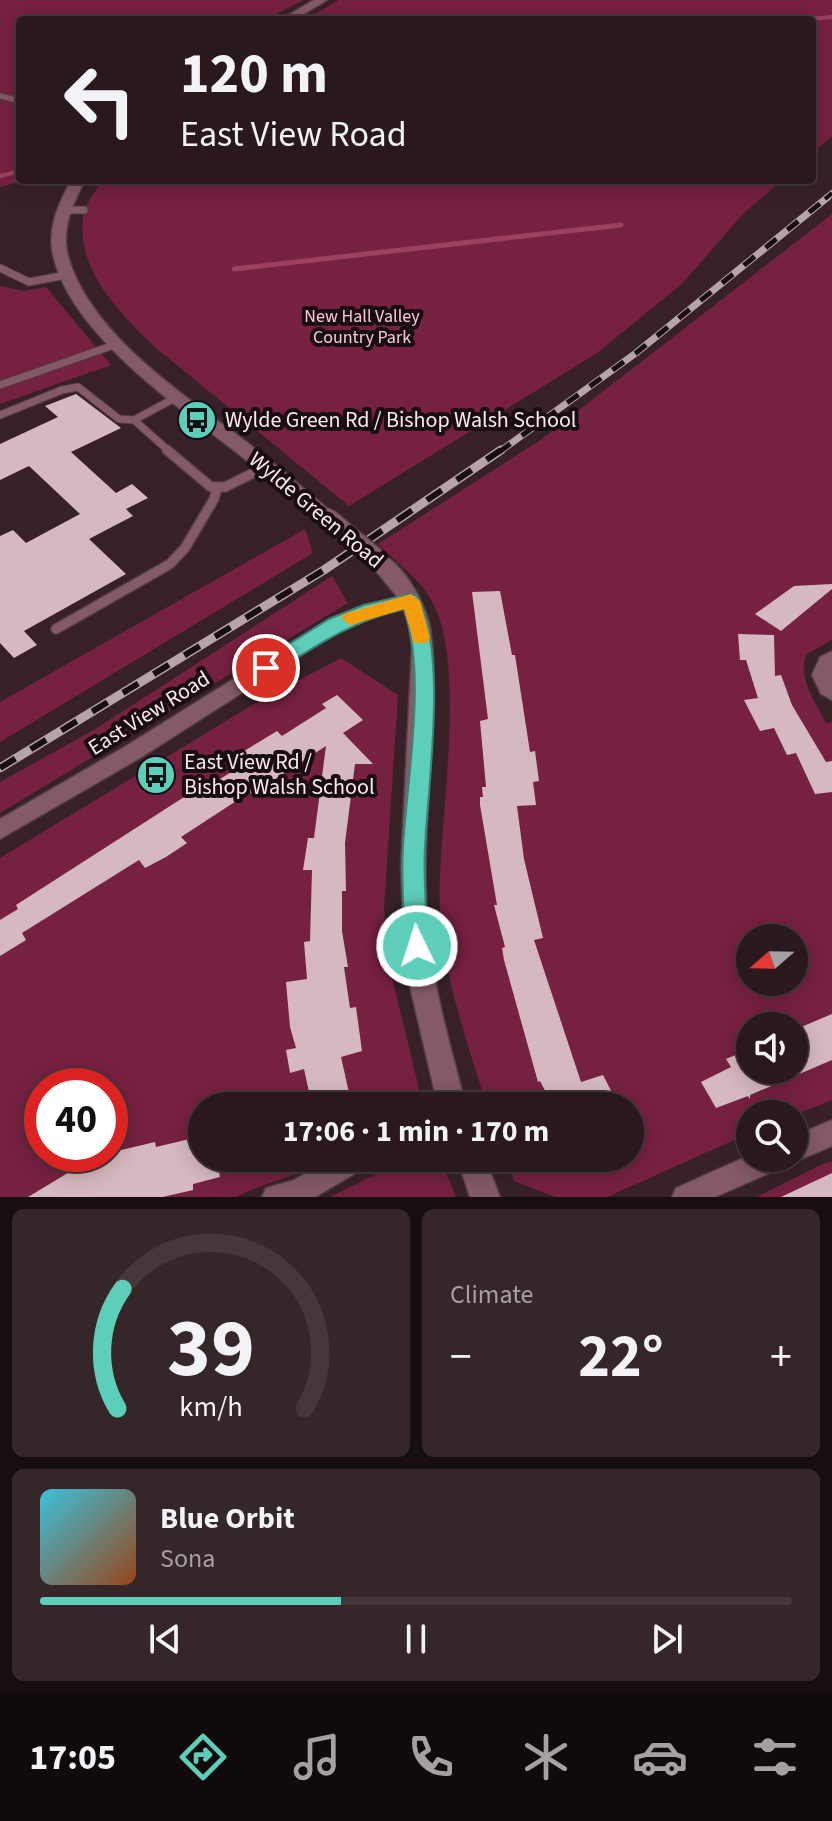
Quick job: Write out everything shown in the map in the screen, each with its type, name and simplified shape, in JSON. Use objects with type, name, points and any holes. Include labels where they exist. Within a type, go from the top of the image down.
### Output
[{"type":"street","points":[[293,16],[322,0]]},
{"type":"street","name":"Wylde Green Road","points":[[75,184],[58,211],[54,252],[71,295],[135,367],[265,467],[375,558],[395,578],[411,601],[423,658],[414,918],[419,975],[448,1092]]},
{"type":"street","name":"East View Road","points":[[0,830],[133,752],[336,624],[371,610],[411,601]]},
{"type":"street","points":[[832,658],[824,663],[820,671],[823,684],[832,693]]},
{"type":"street","points":[[808,1143],[832,1133]]},
{"type":"street","points":[[275,1197],[298,1192],[333,1172]]},
{"type":"street","points":[[476,1172],[485,1197]]},
{"type":"street","points":[[685,1197],[742,1172]]},
{"type":"lane","points":[[58,211],[84,210]]},
{"type":"lane","points":[[0,268],[12,278],[27,283],[61,276]]},
{"type":"lane","points":[[0,385],[114,345]]},
{"type":"lane","points":[[0,415],[62,390],[78,387],[119,419],[134,420],[175,398]]},
{"type":"lane","points":[[134,420],[206,485],[225,487],[265,467]]},
{"type":"lane","points":[[56,629],[177,558],[214,499],[217,488]]},
{"type":"green space","points":[[0,0],[303,0],[273,16],[16,16],[16,183],[0,187]]},
{"type":"green space","points":[[339,0],[832,0],[832,136],[816,150],[816,16],[311,16]]},
{"type":"green space","name":"New Hall Valley Country Park","points":[[100,184],[777,184],[743,214],[682,284],[597,353],[349,506],[156,348],[114,305],[92,270],[82,232],[85,208]]},
{"type":"green space","points":[[832,214],[832,640],[807,654],[804,671],[809,689],[826,723],[832,722],[832,1100],[808,1109],[808,1100],[736,1100],[736,1139],[607,1197],[555,1197],[514,1181],[511,1172],[644,1172],[644,1092],[483,1092],[458,1010],[442,935],[440,876],[449,747],[448,661],[441,625],[429,596],[412,575],[378,544],[539,441]]},
{"type":"green space","points":[[0,286],[24,291],[46,287],[111,365],[0,404]]},
{"type":"green space","points":[[305,529],[313,553],[0,742],[0,702]]},
{"type":"green space","points":[[332,576],[348,603],[0,813],[0,782],[97,728]]},
{"type":"green space","points":[[341,658],[398,695],[384,908],[389,965],[420,1092],[188,1092],[188,1172],[302,1172],[236,1197],[0,1197],[0,858],[254,704]]},
{"type":"green space","points":[[832,1161],[832,1197],[757,1197],[808,1172]]},
{"type":"green space","points":[[381,1172],[446,1172],[456,1197],[330,1197]]},
{"type":"building","points":[[76,394],[121,428],[71,452],[116,493],[132,484],[148,498],[126,509],[133,516],[89,539],[126,574],[24,631],[37,645],[14,658],[0,643],[0,536],[13,530],[26,543],[80,514],[29,466],[0,480],[0,444],[58,417],[45,406]]},
{"type":"building","points":[[832,584],[832,589],[781,631],[755,614],[794,586]]},
{"type":"building","points":[[500,591],[512,655],[515,655],[530,752],[535,751],[539,781],[533,782],[536,805],[517,806],[524,859],[543,938],[534,940],[581,1082],[603,1075],[612,1092],[546,1092],[538,1082],[504,960],[502,948],[505,947],[494,905],[497,905],[480,805],[482,787],[486,787],[480,721],[488,719],[472,592]]},
{"type":"building","points":[[738,634],[774,635],[775,676],[781,675],[792,705],[826,762],[832,761],[832,792],[815,794],[796,753],[787,755],[774,728],[760,731],[744,700],[758,698],[746,660],[740,660]]},
{"type":"building","points":[[337,695],[363,720],[343,733],[373,764],[355,764],[345,843],[346,891],[342,891],[342,931],[348,967],[344,967],[350,1008],[356,1007],[362,1051],[341,1057],[349,1092],[309,1092],[304,1069],[290,1073],[286,1050],[296,1048],[290,1027],[286,982],[307,979],[304,942],[310,941],[312,870],[303,870],[308,838],[314,838],[326,746],[269,783],[272,786],[254,797],[250,792],[181,837],[187,843],[166,857],[145,868],[139,860],[22,933],[26,940],[0,956],[0,920],[18,909],[16,905],[181,799],[247,762],[241,753],[277,731],[282,736],[326,708],[322,704]]},
{"type":"building","points":[[832,1014],[832,1060],[808,1070],[808,1024]]},
{"type":"building","points":[[736,1055],[736,1084],[776,1084],[750,1095],[750,1099],[748,1096],[716,1108],[701,1082],[731,1067],[726,1059]]},
{"type":"building","points":[[188,1139],[188,1172],[219,1172],[220,1177],[193,1184],[193,1190],[163,1197],[28,1197],[69,1172],[128,1172],[128,1148],[155,1142],[156,1147]]},
{"type":"building","points":[[832,1173],[832,1197],[781,1197]]},
{"type":"waterway","points":[[816,19],[832,17]]},
{"type":"waterway","points":[[0,176],[16,172]]},
{"type":"waterway","points":[[234,269],[621,225]]},
{"type":"railway","points":[[825,199],[832,193]]},
{"type":"railway","points":[[499,452],[636,353],[828,197]]},
{"type":"railway","points":[[0,768],[324,570],[501,450]]},
{"type":"slow traffic","points":[[350,618],[411,601],[420,638]]},
{"type":"place","name":"Wylde Green Rd / Bishop Walsh School","points":[[197,420]]},
{"type":"place","name":"East View Rd / Bishop Walsh School","points":[[156,775]]},
{"type":"route","points":[[266,668],[336,624],[371,610],[411,601],[423,658],[421,757],[414,851],[417,946]]}]
